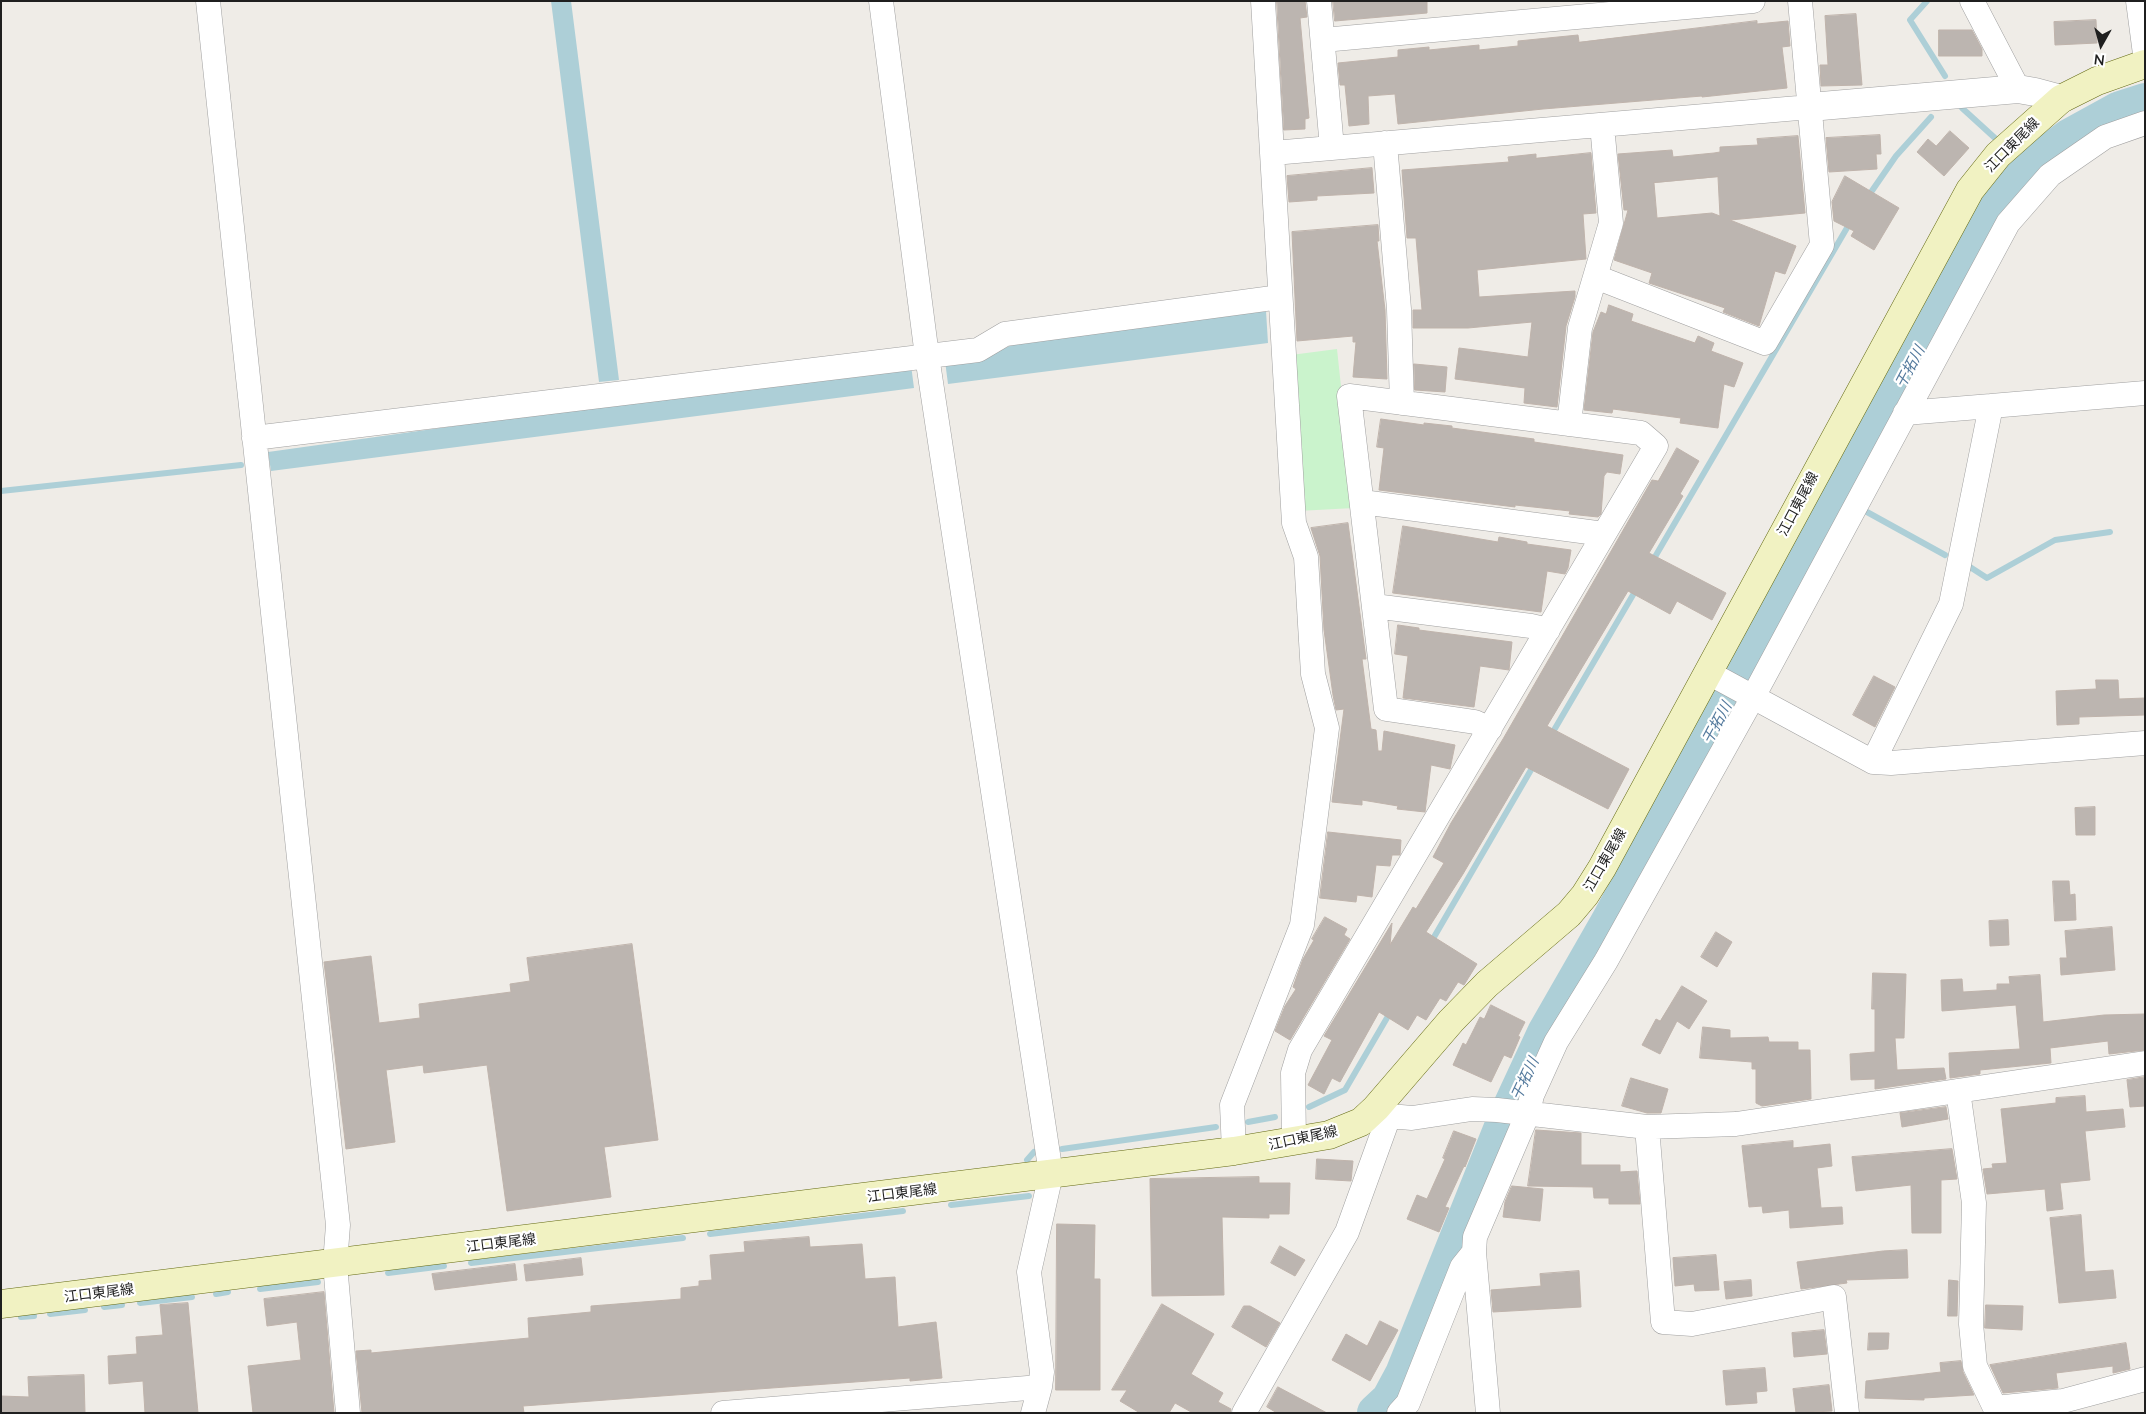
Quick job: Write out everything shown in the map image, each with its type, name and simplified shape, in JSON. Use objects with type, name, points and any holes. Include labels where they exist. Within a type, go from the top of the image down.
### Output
[{"type":"main road","name":"江口東尾線","points":[[1,1304],[1234,1151],[1329,1135],[1383,1112],[1451,1021],[1488,984],[1569,914],[1602,868],[1716,677],[1970,190],[1998,155],[2061,99],[2097,81],[2145,64]]},
{"type":"street","points":[[208,1],[338,1225],[335,1264],[348,1413]]},
{"type":"street","points":[[881,1],[927,356],[1051,1174],[1028,1272],[1042,1372],[1033,1413]]},
{"type":"street","points":[[1234,1151],[1232,1105],[1302,925],[1327,728],[1313,674],[1306,557],[1294,523],[1263,1]]},
{"type":"street","points":[[1320,1],[1332,148]]},
{"type":"street","points":[[1323,40],[1753,1]]},
{"type":"street","points":[[1596,277],[1765,343],[1822,245],[1800,1]]},
{"type":"street","points":[[1972,1],[2018,89]]},
{"type":"street","points":[[2138,1],[2145,54]]},
{"type":"street","points":[[1273,153],[2018,89],[2061,99]]},
{"type":"street","points":[[1488,1413],[1474,1252],[1475,1237],[1532,1095],[1556,1042],[1606,961],[2008,223],[2050,175],[2105,137],[2145,123]]},
{"type":"street","points":[[1569,424],[1580,328],[1611,223],[1602,125]]},
{"type":"street","points":[[1384,143],[1399,309],[1402,403]]},
{"type":"street","points":[[254,438],[978,350],[1005,334],[1280,297]]},
{"type":"street","points":[[1906,413],[2145,393]]},
{"type":"street","points":[[1294,1142],[1293,1073],[1300,1050],[1490,729],[1656,446],[1641,433],[1349,396],[1386,709],[1475,722],[1490,729]]},
{"type":"street","points":[[1873,762],[1951,604],[1991,406]]},
{"type":"street","points":[[1362,502],[1604,534]]},
{"type":"street","points":[[1374,606],[1531,626],[1548,630]]},
{"type":"street","points":[[1716,677],[1873,762],[1900,763],[2145,743]]},
{"type":"street","points":[[1244,1413],[1347,1232],[1383,1112],[1412,1118],[1472,1109],[1497,1110],[1647,1127],[1736,1124],[2145,1063]]},
{"type":"street","points":[[1958,1091],[1974,1203],[1971,1324],[1974,1358],[1991,1410],[2064,1407],[2145,1379]]},
{"type":"street","points":[[1647,1127],[1662,1322],[1692,1324],[1834,1297],[1847,1413]]},
{"type":"street","points":[[1399,1413],[1408,1403],[1462,1267],[1474,1252]]},
{"type":"street","points":[[723,1413],[1040,1387]]},
{"type":"green space","points":[[1337,349],[1354,508],[1298,511],[1291,355]]},
{"type":"water","points":[[551,1],[571,1],[619,380],[599,382]]},
{"type":"water","points":[[1266,311],[1268,343],[948,384],[945,361],[990,355],[1014,344]]},
{"type":"water","points":[[911,365],[914,388],[271,471],[268,452],[612,404]]},
{"type":"building","points":[[1277,1],[1305,1],[1307,17],[1300,18],[1309,118],[1305,119],[1305,129],[1284,130]]},
{"type":"building","points":[[1333,1],[1427,1],[1427,13],[1335,21]]},
{"type":"building","points":[[1856,14],[1862,85],[1821,86],[1820,65],[1828,65],[1825,16]]},
{"type":"building","points":[[2096,20],[2097,43],[2055,45],[2054,22]]},
{"type":"building","points":[[1757,21],[1757,24],[1788,21],[1790,46],[1782,47],[1787,88],[1702,97],[1543,109],[1398,124],[1395,94],[1368,96],[1369,124],[1349,126],[1345,85],[1340,85],[1338,63],[1398,57],[1398,50],[1429,47],[1429,50],[1479,45],[1479,50],[1518,46],[1518,41],[1578,35],[1579,42]]},
{"type":"building","points":[[1939,30],[1972,30],[1982,49],[1982,56],[1939,56]]},
{"type":"building","points":[[1950,131],[1969,148],[1944,176],[1917,152],[1928,139],[1936,146]]},
{"type":"building","points":[[1880,135],[1881,154],[1876,154],[1877,169],[1829,172],[1826,138]]},
{"type":"building","points":[[1798,136],[1805,213],[1730,220],[1796,246],[1785,274],[1775,271],[1759,326],[1723,312],[1725,308],[1649,283],[1652,273],[1614,260],[1628,210],[1624,210],[1618,154],[1672,150],[1673,157],[1714,153],[1720,152],[1720,147],[1758,145],[1757,139]],"holes":[[[1718,177],[1720,216],[1712,213],[1657,218],[1654,183]]]},
{"type":"building","points":[[1591,153],[1596,213],[1583,214],[1586,259],[1477,270],[1479,297],[1575,291],[1566,326],[1557,407],[1524,403],[1525,388],[1455,379],[1459,348],[1528,357],[1532,322],[1468,328],[1413,328],[1413,310],[1422,310],[1416,238],[1407,238],[1402,170],[1509,162],[1508,157],[1536,154],[1536,158]]},
{"type":"building","points":[[1372,168],[1374,193],[1317,196],[1317,200],[1289,202],[1287,176]]},
{"type":"building","points":[[1845,176],[1899,208],[1874,250],[1851,236],[1854,231],[1834,221],[1832,202]]},
{"type":"building","points":[[1378,225],[1379,241],[1377,241],[1385,310],[1387,379],[1353,377],[1356,342],[1353,342],[1353,336],[1297,341],[1292,232]]},
{"type":"building","points":[[1609,305],[1633,314],[1631,321],[1695,343],[1698,336],[1714,343],[1711,351],[1743,363],[1734,387],[1724,384],[1718,428],[1680,423],[1681,418],[1613,409],[1612,413],[1584,410],[1593,332],[1601,312],[1606,314]]},
{"type":"building","points":[[1414,364],[1447,367],[1445,392],[1415,390]]},
{"type":"building","points":[[1381,419],[1424,425],[1424,423],[1452,426],[1452,428],[1534,439],[1534,442],[1623,455],[1620,474],[1607,472],[1604,476],[1601,514],[1598,517],[1569,514],[1570,511],[1515,505],[1515,507],[1379,490],[1384,448],[1377,447]]},
{"type":"building","points":[[1677,448],[1699,461],[1680,494],[1683,496],[1649,553],[1726,593],[1712,620],[1677,601],[1670,614],[1628,591],[1547,726],[1629,769],[1608,809],[1526,767],[1463,874],[1426,932],[1477,964],[1464,985],[1458,982],[1446,1001],[1440,998],[1426,1020],[1417,1015],[1408,1030],[1379,1012],[1340,1082],[1332,1078],[1324,1094],[1308,1085],[1332,1040],[1324,1036],[1392,923],[1390,945],[1413,907],[1416,909],[1444,863],[1433,857],[1451,823],[1503,739],[1652,480],[1658,481]]},
{"type":"building","points":[[1348,523],[1366,659],[1362,659],[1371,729],[1376,730],[1378,751],[1382,751],[1384,731],[1455,745],[1450,769],[1431,765],[1425,812],[1397,809],[1398,806],[1362,800],[1362,805],[1332,802],[1344,709],[1336,710],[1333,695],[1324,630],[1320,556],[1311,528]]},
{"type":"building","points":[[1403,526],[1498,542],[1499,537],[1527,542],[1527,544],[1571,550],[1568,568],[1565,574],[1547,571],[1541,612],[1393,593]]},
{"type":"building","points":[[1398,625],[1419,628],[1419,630],[1512,642],[1509,670],[1480,666],[1474,707],[1403,698],[1408,656],[1395,654]]},
{"type":"building","points":[[1874,676],[1895,687],[1875,727],[1853,715]]},
{"type":"building","points":[[2096,680],[2118,680],[2119,699],[2145,698],[2145,715],[2079,717],[2079,724],[2057,725],[2056,691],[2096,689]]},
{"type":"building","points":[[2095,807],[2095,835],[2076,835],[2075,808]]},
{"type":"building","points":[[1328,832],[1401,840],[1400,855],[1392,855],[1390,866],[1376,865],[1372,897],[1357,895],[1356,902],[1320,898]]},
{"type":"building","points":[[2053,881],[2069,881],[2070,895],[2075,894],[2076,920],[2055,921]]},
{"type":"building","points":[[1325,917],[1347,929],[1344,935],[1350,939],[1290,1040],[1275,1031],[1285,1006],[1296,989],[1293,987],[1303,959]]},
{"type":"building","points":[[2008,920],[2009,945],[1990,946],[1989,921]]},
{"type":"building","points":[[2112,927],[2115,970],[2061,975],[2060,958],[2067,958],[2065,931]]},
{"type":"building","points":[[1716,932],[1732,942],[1717,967],[1701,957]]},
{"type":"building","points":[[632,944],[658,1140],[604,1147],[611,1197],[507,1211],[487,1065],[424,1073],[423,1065],[386,1070],[395,1142],[346,1149],[324,962],[371,956],[379,1023],[420,1018],[419,1004],[511,992],[510,984],[530,981],[527,958]]},
{"type":"building","points":[[1873,973],[1906,974],[1904,1038],[1895,1038],[1897,1070],[1944,1068],[1946,1079],[1875,1089],[1875,1079],[1851,1080],[1850,1054],[1875,1052],[1875,1009],[1872,1009]]},
{"type":"building","points":[[2040,975],[2043,1022],[2104,1015],[2145,1014],[2145,1050],[2109,1054],[2108,1041],[2050,1048],[2051,1063],[1980,1070],[1980,1074],[1950,1078],[1949,1053],[2020,1049],[2016,1005],[1942,1011],[1941,980],[1962,979],[1963,992],[1997,990],[1997,984],[2010,984],[2009,977]]},
{"type":"building","points":[[1682,986],[1707,1001],[1689,1029],[1677,1021],[1660,1054],[1642,1045],[1656,1019],[1660,1021]]},
{"type":"building","points":[[1491,1005],[1525,1022],[1511,1058],[1504,1055],[1491,1082],[1453,1065],[1463,1043],[1466,1045],[1480,1017],[1484,1019]]},
{"type":"building","points":[[1703,1027],[1730,1030],[1730,1038],[1768,1037],[1769,1042],[1798,1042],[1798,1050],[1810,1050],[1811,1099],[1762,1106],[1756,1103],[1756,1069],[1752,1069],[1752,1062],[1700,1058]]},
{"type":"building","points":[[2145,1077],[2145,1106],[2130,1107],[2127,1080]]},
{"type":"building","points":[[1631,1078],[1668,1089],[1661,1113],[1647,1113],[1622,1106]]},
{"type":"building","points":[[2085,1096],[2086,1112],[2123,1109],[2125,1127],[2085,1131],[2090,1180],[2060,1183],[2063,1209],[2047,1211],[2045,1189],[1987,1194],[1983,1169],[1993,1168],[1992,1164],[2007,1163],[2001,1109],[2056,1103],[2056,1098]]},
{"type":"building","points":[[1946,1107],[1948,1119],[1902,1127],[1900,1113]]},
{"type":"building","points":[[1536,1130],[1581,1133],[1581,1165],[1620,1165],[1620,1172],[1637,1171],[1640,1204],[1609,1204],[1609,1198],[1594,1198],[1593,1187],[1528,1186]]},
{"type":"building","points":[[1454,1131],[1476,1139],[1465,1167],[1445,1207],[1449,1208],[1439,1232],[1407,1219],[1417,1195],[1427,1199],[1445,1159],[1443,1158]]},
{"type":"building","points":[[1793,1141],[1793,1148],[1830,1144],[1832,1166],[1817,1168],[1821,1208],[1842,1207],[1843,1224],[1790,1228],[1789,1210],[1763,1213],[1762,1206],[1749,1207],[1742,1146]]},
{"type":"building","points":[[1952,1149],[1957,1179],[1941,1180],[1941,1233],[1912,1233],[1911,1185],[1856,1191],[1852,1157]]},
{"type":"building","points":[[1317,1159],[1353,1161],[1351,1181],[1316,1179]]},
{"type":"building","points":[[1259,1177],[1259,1183],[1290,1183],[1289,1214],[1269,1214],[1269,1218],[1222,1217],[1224,1295],[1152,1296],[1150,1179]]},
{"type":"building","points":[[1512,1186],[1543,1189],[1540,1221],[1503,1217],[1505,1202]]},
{"type":"building","points":[[2081,1215],[2085,1272],[2113,1270],[2116,1298],[2059,1303],[2050,1218]]},
{"type":"building","points":[[1057,1224],[1095,1225],[1094,1279],[1100,1279],[1100,1390],[1056,1390]]},
{"type":"building","points":[[809,1237],[810,1247],[862,1244],[865,1279],[895,1277],[898,1327],[936,1322],[942,1378],[910,1381],[910,1378],[523,1406],[524,1413],[362,1413],[356,1351],[371,1350],[371,1353],[529,1338],[528,1318],[591,1312],[591,1306],[681,1299],[681,1288],[699,1286],[699,1281],[712,1280],[710,1255],[745,1252],[744,1242]]},
{"type":"building","points":[[1280,1246],[1305,1260],[1295,1276],[1271,1263]]},
{"type":"building","points":[[1907,1250],[1908,1278],[1846,1280],[1847,1283],[1801,1289],[1797,1262],[1883,1251]]},
{"type":"building","points":[[1716,1255],[1719,1290],[1695,1291],[1694,1284],[1675,1286],[1673,1258]]},
{"type":"building","points":[[581,1258],[583,1275],[526,1281],[524,1265]]},
{"type":"building","points":[[515,1264],[517,1280],[435,1290],[432,1274]]},
{"type":"building","points":[[1579,1271],[1581,1307],[1493,1312],[1491,1290],[1541,1286],[1540,1274]]},
{"type":"building","points":[[1751,1280],[1752,1296],[1726,1299],[1724,1282]]},
{"type":"building","points":[[1949,1280],[1958,1281],[1957,1316],[1948,1316]]},
{"type":"building","points":[[324,1292],[334,1413],[253,1413],[248,1366],[301,1360],[297,1322],[267,1326],[264,1299]]},
{"type":"building","points":[[188,1303],[198,1413],[145,1413],[143,1381],[109,1384],[108,1356],[137,1354],[136,1337],[163,1335],[160,1305]]},
{"type":"building","points":[[1162,1304],[1214,1334],[1191,1374],[1223,1393],[1218,1402],[1231,1409],[1230,1413],[1193,1413],[1175,1403],[1169,1413],[1140,1413],[1120,1401],[1127,1390],[1112,1390]]},
{"type":"building","points":[[1986,1305],[2023,1306],[2022,1330],[1985,1328]]},
{"type":"building","points":[[1244,1306],[1250,1306],[1280,1323],[1266,1347],[1232,1327]]},
{"type":"building","points":[[1380,1321],[1398,1330],[1370,1381],[1332,1360],[1346,1334],[1367,1346]]},
{"type":"building","points":[[1824,1330],[1827,1354],[1794,1357],[1792,1333]]},
{"type":"building","points":[[1869,1333],[1889,1333],[1888,1349],[1868,1350]]},
{"type":"building","points":[[2126,1343],[2130,1369],[2113,1373],[2113,1366],[2056,1373],[2058,1388],[2003,1393],[1990,1365]]},
{"type":"building","points":[[1961,1361],[1963,1372],[1974,1395],[1924,1398],[1924,1400],[1865,1398],[1866,1381],[1941,1372],[1940,1363]]},
{"type":"building","points":[[1765,1368],[1767,1391],[1756,1392],[1757,1403],[1726,1405],[1723,1371]]},
{"type":"building","points":[[84,1375],[85,1413],[1,1413],[1,1396],[29,1397],[28,1377]]},
{"type":"building","points":[[1829,1385],[1832,1411],[1796,1413],[1793,1389]]},
{"type":"building","points":[[1278,1387],[1327,1413],[1277,1413],[1267,1407]]},
{"type":"waterway","points":[[1927,1],[1910,20],[1945,76]]},
{"type":"waterway","name":"干拓川","points":[[1376,1413],[1390,1400],[1404,1374],[1507,1117],[1546,1033],[1609,923],[1994,211],[2022,173],[2069,138],[2120,110],[2145,102]]},
{"type":"waterway","points":[[1962,108],[1996,139]]},
{"type":"waterway","points":[[1867,198],[1896,156],[1931,117]]},
{"type":"waterway","points":[[1652,562],[1851,221]]},
{"type":"waterway","points":[[1,491],[241,465]]},
{"type":"waterway","points":[[1867,512],[1945,555]]},
{"type":"waterway","points":[[1970,567],[1987,578],[2055,540],[2110,532]]},
{"type":"waterway","points":[[1550,737],[1637,588]]},
{"type":"waterway","points":[[1430,944],[1535,763]]},
{"type":"waterway","points":[[1309,1107],[1345,1090],[1391,1011]]},
{"type":"waterway","points":[[1248,1122],[1275,1117]]},
{"type":"waterway","points":[[1062,1149],[1216,1127]]},
{"type":"waterway","points":[[1027,1160],[1034,1152]]},
{"type":"waterway","points":[[951,1205],[1029,1196]]},
{"type":"waterway","points":[[710,1234],[903,1211]]},
{"type":"waterway","points":[[471,1263],[683,1238]]},
{"type":"waterway","points":[[388,1273],[444,1266]]},
{"type":"waterway","points":[[260,1289],[318,1282]]},
{"type":"waterway","points":[[216,1294],[228,1292]]},
{"type":"waterway","points":[[140,1303],[192,1297]]},
{"type":"waterway","points":[[104,1307],[122,1305]]},
{"type":"waterway","points":[[50,1314],[85,1310]]},
{"type":"waterway","points":[[21,1317],[34,1316]]}]
